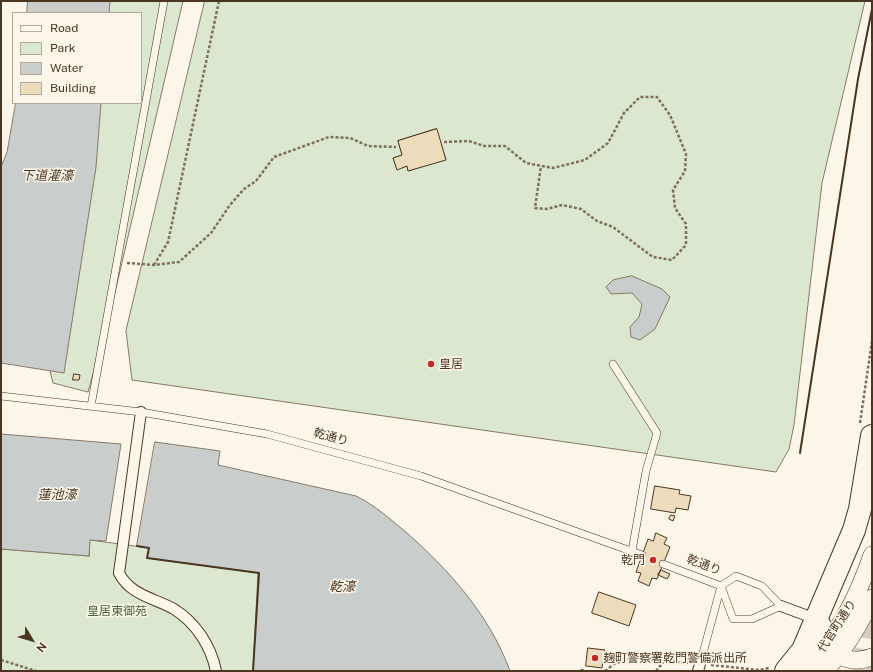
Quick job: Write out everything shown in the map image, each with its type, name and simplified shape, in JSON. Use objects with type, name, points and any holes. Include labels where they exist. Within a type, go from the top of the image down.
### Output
[{"type":"highway","points":[[780,668],[803,650],[858,516],[866,431]]},
{"type":"highway","points":[[816,619],[834,649]]},
{"type":"street","points":[[141,412],[119,573],[124,584],[174,609],[195,626],[202,636],[216,671]]},
{"type":"street","name":"代官町通り","points":[[825,671],[844,621],[860,590],[872,555]]},
{"type":"street","name":"代官町通り","points":[[804,671],[853,635],[872,598]]},
{"type":"street","name":"乾通り","points":[[781,606],[816,619]]},
{"type":"street","points":[[834,649],[850,660],[858,661],[872,657]]},
{"type":"lane","points":[[91,406],[164,1]]},
{"type":"lane","points":[[613,364],[657,433],[646,471],[632,551]]},
{"type":"lane","name":"乾通り","points":[[1,396],[141,412],[267,434],[354,456],[421,476],[642,555]]},
{"type":"lane","name":"乾通り","points":[[663,564],[721,586],[736,576],[762,586],[781,606]]},
{"type":"lane","points":[[721,586],[733,619],[752,619],[781,606]]},
{"type":"lane","points":[[700,664],[721,586]]},
{"type":"path","points":[[154,265],[168,242],[219,1]]},
{"type":"path","points":[[444,142],[469,141],[484,146],[505,146],[526,162],[552,168],[585,160],[608,142],[624,113],[640,97],[657,97],[670,115],[686,154],[685,171],[674,190],[675,208],[686,224],[686,245],[672,260],[652,257],[613,227],[597,220],[581,209],[562,205],[547,209],[535,208],[541,166]]},
{"type":"path","points":[[117,262],[154,265],[179,262],[211,233],[230,205],[244,189],[256,181],[274,157],[329,137],[350,138],[368,146],[396,147]]},
{"type":"path","points":[[866,431],[872,341]]},
{"type":"path","points":[[605,671],[614,664],[631,658],[759,670],[780,668]]},
{"type":"path","points":[[1,660],[36,671]]},
{"type":"path","points":[[656,671],[664,661]]},
{"type":"green space","points":[[91,1],[183,1],[113,301],[88,392],[53,383],[48,363],[79,104],[142,104],[142,12],[89,12]]},
{"type":"green space","name":"皇居","points":[[205,1],[865,1],[822,183],[794,425],[789,449],[776,472],[132,380],[126,331]],"holes":[[[436,129],[446,159],[408,171],[407,166],[397,169],[393,158],[402,155],[398,141]]]},
{"type":"green space","name":"皇居東御苑","points":[[90,540],[149,548],[148,558],[259,573],[253,671],[1,671],[1,549],[89,556]]},
{"type":"water","points":[[28,1],[110,1],[109,12],[27,12]]},
{"type":"water","name":"下道灌濠","points":[[16,104],[101,104],[96,167],[64,373],[1,363],[1,167],[7,152]]},
{"type":"water","points":[[632,276],[662,289],[670,297],[655,329],[640,340],[631,337],[630,327],[639,317],[642,304],[632,293],[611,294],[606,287],[613,280]]},
{"type":"water","name":"蓮池濠","points":[[1,434],[121,444],[106,541],[90,540],[89,556],[1,549]]},
{"type":"water","name":"乾濠","points":[[155,442],[220,451],[218,465],[356,496],[370,504],[407,533],[453,579],[480,613],[492,632],[510,671],[253,671],[258,573],[147,558],[149,548],[137,546]]},
{"type":"building","points":[[437,129],[446,160],[408,171],[407,166],[397,170],[393,158],[402,155],[398,141]]},
{"type":"building","points":[[74,374],[80,375],[79,380],[73,380]]},
{"type":"building","points":[[655,486],[680,490],[679,494],[691,496],[688,510],[676,508],[675,513],[651,509]]},
{"type":"building","points":[[671,515],[675,516],[673,521],[669,519]]},
{"type":"building","name":"乾門","points":[[656,533],[667,538],[664,544],[670,547],[657,579],[652,578],[649,586],[638,581],[641,573],[636,572],[648,539],[653,541]]},
{"type":"building","points":[[661,570],[670,574],[667,579],[658,575]]},
{"type":"building","points":[[599,592],[636,605],[629,626],[592,613]]},
{"type":"building","points":[[588,648],[605,650],[602,668],[586,666]]},
{"type":"tunnel","points":[[862,671],[872,611]]},
{"type":"wall","points":[[800,453],[858,79],[872,9]]},
{"type":"wall","points":[[137,546],[149,548],[147,558],[259,573],[253,671]]},
{"type":"place","name":"皇居","points":[[431,364]]},
{"type":"place","name":"乾門","points":[[653,560]]},
{"type":"place","name":"麹町警察署乾門警備派出所","points":[[595,658]]}]
